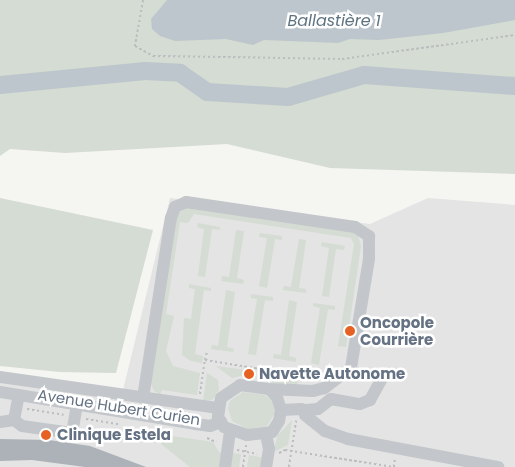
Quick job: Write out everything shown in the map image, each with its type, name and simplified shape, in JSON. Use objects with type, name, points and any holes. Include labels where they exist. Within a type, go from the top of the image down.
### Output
[{"type":"street","points":[[143,398],[171,218],[175,207],[186,202],[355,227],[369,236],[369,260],[351,368],[324,388],[313,391],[236,386]]},
{"type":"street","points":[[225,467],[228,449],[226,426],[217,408],[221,398],[236,386],[238,380],[249,373],[262,381],[277,397],[281,410],[279,422],[266,434],[247,435],[226,426]]},
{"type":"street","points":[[281,410],[302,412],[318,409],[331,399],[360,404],[370,400],[384,375]]},
{"type":"street","points":[[0,377],[217,408]]},
{"type":"street","name":"Avenue Hubert Curien","points":[[0,392],[17,408],[76,411],[210,426],[226,426]]},
{"type":"street","points":[[0,422],[17,408],[22,426],[72,433],[76,411]]},
{"type":"street","points":[[302,412],[326,431],[373,446],[498,467]]},
{"type":"street","points":[[266,434],[269,449],[266,467]]},
{"type":"path","points":[[143,0],[135,46],[154,56],[342,59],[515,35]]},
{"type":"path","points":[[205,360],[207,352]]},
{"type":"path","points":[[302,376],[304,367]]},
{"type":"path","name":"Avenue Hubert Curien","points":[[17,408],[76,411],[122,424]]},
{"type":"path","name":"Avenue Hubert Curien","points":[[150,429],[168,432]]},
{"type":"path","points":[[155,443],[160,430]]},
{"type":"path","points":[[243,467],[247,435]]},
{"type":"path","name":"Avenue Hubert Curien","points":[[201,437],[214,439],[221,448],[228,449]]},
{"type":"path","points":[[289,467],[292,451],[394,467]]},
{"type":"shaded area","points":[[0,0],[515,0],[515,174],[330,168],[227,144],[65,153],[10,149],[0,156]]},
{"type":"shaded area","points":[[0,198],[153,230],[116,373],[60,372],[0,366]]},
{"type":"shaded area","points":[[170,198],[370,224],[428,198],[515,205],[515,467],[0,467],[0,372],[123,390]]},
{"type":"shaded area","points":[[187,207],[357,232],[361,246],[346,347],[338,346],[354,244],[351,238],[194,214],[188,223],[180,222],[166,314],[174,316],[166,351],[173,366],[200,373],[197,395],[162,390],[160,394],[154,391],[150,382],[176,215]]},
{"type":"shaded area","points":[[198,223],[220,227],[220,230],[212,229],[205,277],[198,276],[204,229],[197,227]]},
{"type":"shaded area","points":[[236,230],[244,231],[237,278],[244,280],[243,284],[221,281],[222,276],[229,277]]},
{"type":"shaded area","points":[[260,233],[282,236],[282,240],[275,239],[267,288],[259,286],[267,238],[259,237]]},
{"type":"shaded area","points":[[299,239],[306,240],[299,288],[306,289],[306,293],[283,290],[284,286],[291,287]]},
{"type":"shaded area","points":[[322,242],[345,246],[344,250],[336,249],[329,297],[322,296],[329,248],[321,246]]},
{"type":"shaded area","points":[[189,284],[211,288],[211,291],[204,290],[195,354],[203,356],[202,363],[191,361],[182,355],[184,318],[191,319],[195,289],[189,288]]},
{"type":"shaded area","points":[[226,290],[235,292],[227,347],[234,349],[233,352],[211,349],[212,345],[218,346]]},
{"type":"shaded area","points":[[251,294],[273,297],[273,301],[265,300],[256,355],[248,354],[257,299],[251,298]]},
{"type":"shaded area","points":[[289,300],[297,302],[289,356],[296,358],[296,362],[273,358],[274,354],[281,355]]},
{"type":"shaded area","points":[[313,303],[335,306],[335,310],[328,309],[319,365],[311,363],[320,308],[313,306]]},
{"type":"shaded area","points":[[216,366],[246,370],[245,375],[232,378]]},
{"type":"shaded area","points":[[207,373],[218,380],[219,390],[212,400],[203,401]]},
{"type":"shaded area","points":[[258,374],[298,379],[297,386],[273,383],[258,377]]},
{"type":"shaded area","points":[[243,392],[264,395],[272,400],[275,413],[267,426],[248,429],[232,421],[228,408],[230,401]]},
{"type":"shaded area","points":[[292,420],[288,445],[273,452],[278,435]]},
{"type":"shaded area","points":[[165,435],[213,442],[219,452],[224,453],[222,467],[190,467],[161,444]]},
{"type":"shaded area","points":[[230,453],[241,454],[239,467],[228,467]]},
{"type":"shaded area","points":[[249,455],[264,458],[262,467],[247,467]]},
{"type":"water","name":"Ballastière 1","points":[[167,0],[515,0],[515,20],[443,33],[379,40],[350,39],[338,43],[264,40],[253,45],[226,39],[175,41],[160,36],[152,29],[151,19]]},
{"type":"building","points":[[0,439],[49,440],[90,446],[146,467],[85,467],[32,460],[0,461]]},
{"type":"waterway","points":[[0,85],[145,71],[180,73],[207,92],[288,97],[364,75],[515,86]]},
{"type":"place","name":"Oncopole Courrière","points":[[350,331]]},
{"type":"place","name":"Navette Autonome","points":[[249,374]]},
{"type":"place","name":"Clinique Estela","points":[[46,435]]}]
